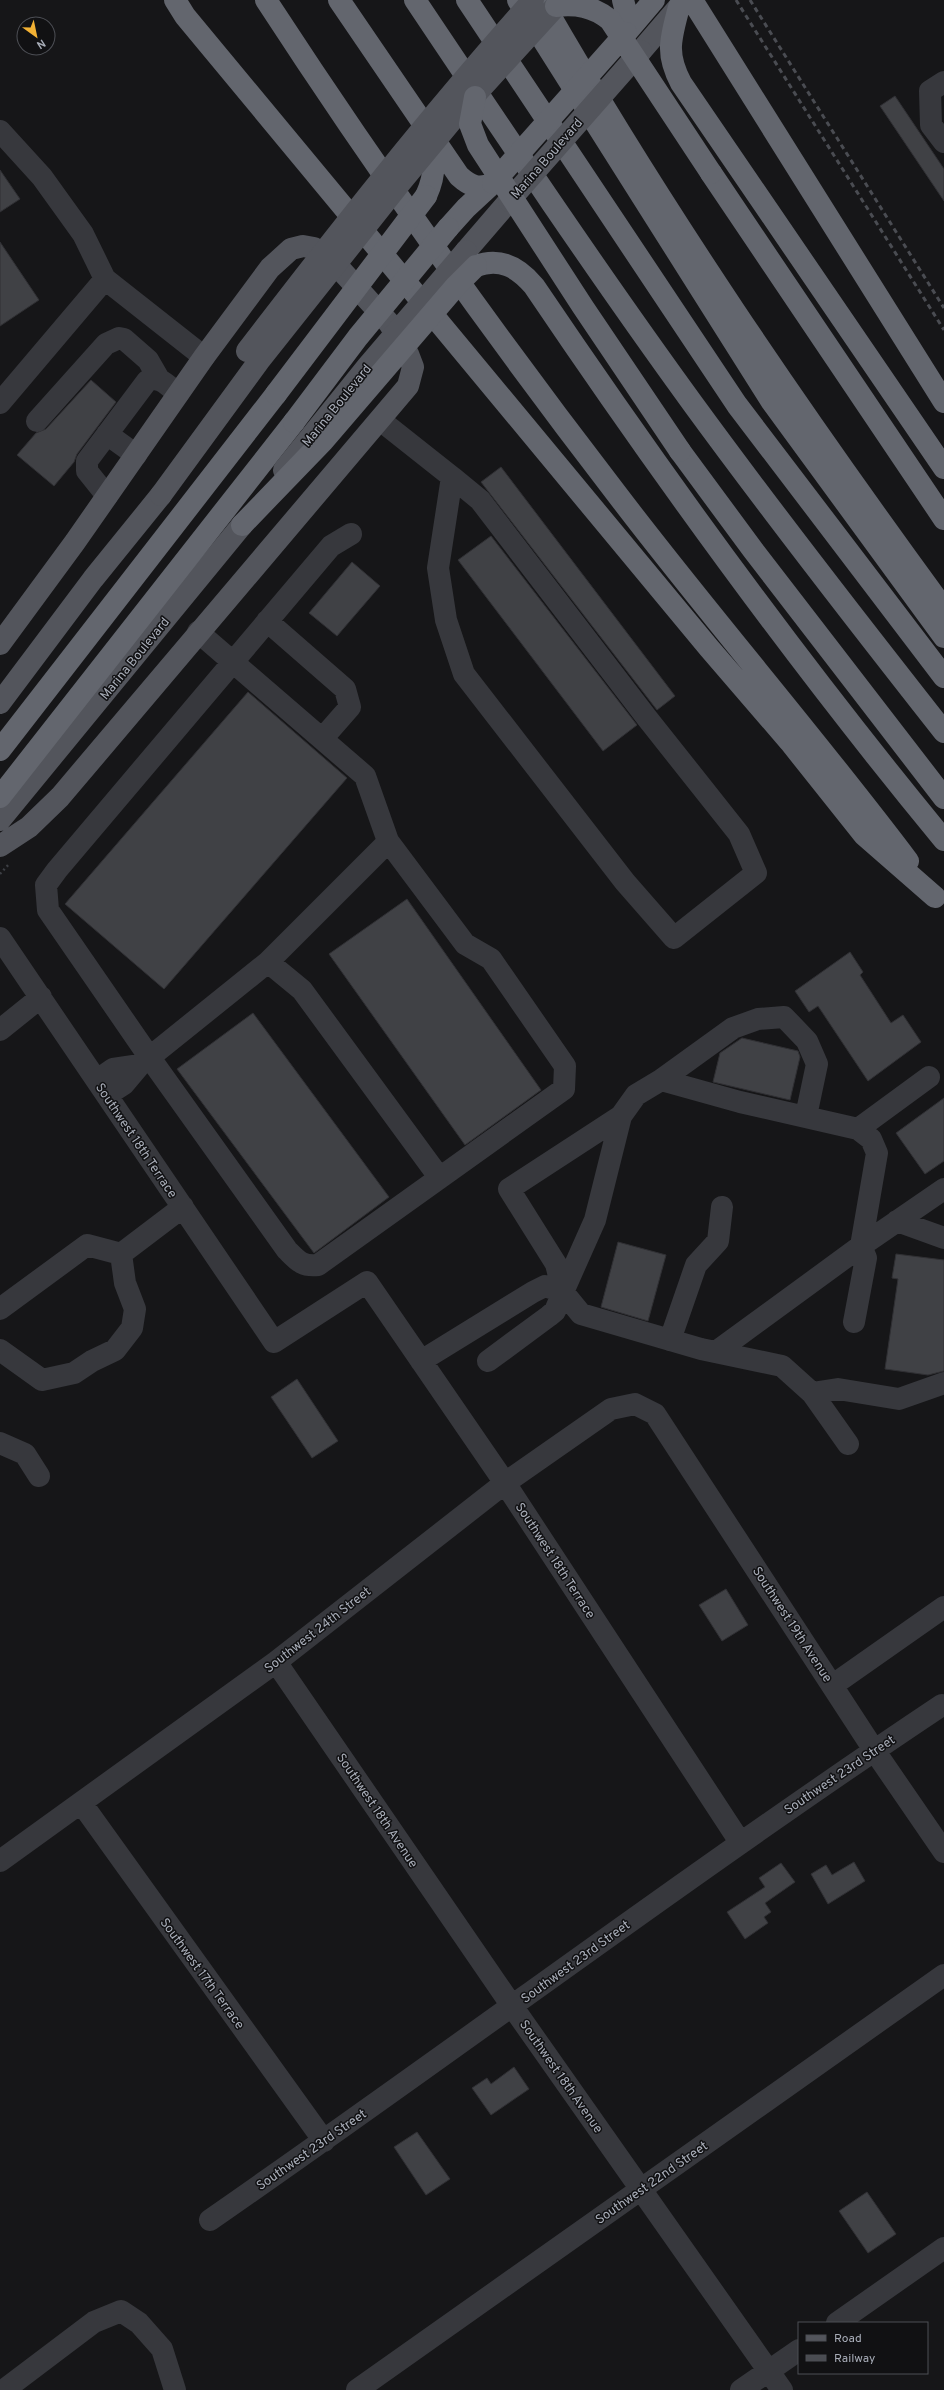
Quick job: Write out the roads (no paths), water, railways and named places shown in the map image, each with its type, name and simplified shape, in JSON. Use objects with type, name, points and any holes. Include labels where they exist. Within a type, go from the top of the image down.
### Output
[{"type":"highway","points":[[175,0],[190,22],[709,648],[790,742],[864,835],[940,902]]},
{"type":"highway","points":[[266,0],[357,138],[559,419],[681,577],[878,821],[940,902]]},
{"type":"highway","points":[[339,0],[427,129],[464,180],[474,186],[486,186],[493,183]]},
{"type":"highway","points":[[415,0],[538,184],[692,402],[822,575],[944,732]]},
{"type":"highway","points":[[518,0],[772,402],[944,636]]},
{"type":"highway","points":[[623,0],[628,20],[626,33]]},
{"type":"highway","points":[[0,797],[294,422],[358,337],[448,228],[466,208],[493,183],[653,1]]},
{"type":"highway","points":[[553,2],[592,9],[602,14],[617,30],[875,419],[944,519]]},
{"type":"highway","points":[[553,2],[607,111],[727,298],[862,495],[944,609]]},
{"type":"highway","points":[[470,3],[737,405],[944,677]]},
{"type":"highway","points":[[681,7],[944,402]]},
{"type":"highway","points":[[681,7],[669,51],[673,67],[682,83],[944,468]]},
{"type":"highway","points":[[475,97],[470,124],[478,145],[620,363],[684,457],[753,550],[944,798]]},
{"type":"highway","points":[[0,750],[276,394],[426,196],[432,181],[434,160],[427,129]]},
{"type":"highway","points":[[242,525],[323,441],[456,286],[471,259],[506,264],[522,273],[534,286],[702,530],[857,734],[944,840]]},
{"type":"main road","points":[[0,702],[93,579],[157,489],[234,369],[342,227],[454,90],[533,0]]},
{"type":"main road","points":[[157,489],[344,253],[454,118],[475,97],[553,2]]},
{"type":"main road","name":"Marina Boulevard","points":[[471,259],[509,201],[681,7]]},
{"type":"main road","points":[[0,644],[107,496],[204,357],[279,257],[291,249],[303,246],[314,248],[340,269],[378,310],[400,340],[412,361],[412,372],[408,386],[50,808],[29,827],[0,846]]},
{"type":"main road","name":"Marina Boulevard","points":[[0,820],[242,525]]},
{"type":"street","points":[[944,82],[930,91],[931,125],[944,142]]},
{"type":"street","points":[[0,131],[42,177],[83,234],[105,279],[204,357]]},
{"type":"street","points":[[0,404],[105,279]]},
{"type":"street","points":[[37,421],[106,344],[119,338],[124,339],[148,360],[159,379],[178,394]]},
{"type":"street","points":[[107,496],[87,471],[87,461],[147,381],[153,378],[159,379]]},
{"type":"street","points":[[380,420],[452,477],[480,500],[647,718],[739,834],[756,873],[674,938],[625,882],[464,674],[446,620],[438,568],[452,477]]},
{"type":"street","points":[[107,434],[136,455]]},
{"type":"street","points":[[198,632],[232,662],[365,776],[388,842],[465,944],[491,959],[565,1066],[564,1089],[318,1265],[309,1266],[300,1263],[287,1250],[145,1062],[48,910],[46,885],[232,662],[331,546],[351,534]]},
{"type":"street","points":[[267,621],[345,689],[350,707],[322,739]]},
{"type":"street","points":[[102,1088],[124,1084],[145,1062],[268,962],[388,842]]},
{"type":"street","name":"Southwest 18th Terrace","points":[[0,938],[274,1342],[367,1282],[505,1483],[740,1842]]},
{"type":"street","points":[[268,962],[302,990],[439,1177]]},
{"type":"street","points":[[0,1030],[41,997]]},
{"type":"street","points":[[806,1116],[817,1064],[807,1041],[784,1017],[758,1019],[733,1028],[661,1080],[636,1095],[621,1116],[509,1189],[556,1264],[563,1292],[581,1314],[716,1352],[782,1366],[812,1392],[848,1444]]},
{"type":"street","points":[[858,1129],[929,1077]]},
{"type":"street","points":[[661,1080],[740,1102],[858,1129],[871,1140],[877,1153],[861,1246],[866,1258],[854,1322]]},
{"type":"street","points":[[488,1361],[555,1311],[595,1220],[621,1116]]},
{"type":"street","points":[[716,1352],[861,1246],[944,1189]]},
{"type":"street","points":[[121,1254],[183,1207]]},
{"type":"street","points":[[670,1340],[696,1265],[718,1241],[722,1207]]},
{"type":"street","points":[[897,1221],[944,1238]]},
{"type":"street","points":[[0,1309],[87,1245],[121,1254]]},
{"type":"street","points":[[0,1350],[42,1380],[74,1374],[92,1361],[116,1350],[132,1328],[135,1309],[125,1283],[121,1254]]},
{"type":"street","points":[[421,1361],[532,1292],[545,1286],[563,1292]]},
{"type":"street","points":[[812,1392],[838,1389],[899,1399],[944,1383]]},
{"type":"street","name":"Southwest 24th Street","points":[[0,1861],[82,1804],[276,1662],[505,1483],[611,1409],[635,1404]]},
{"type":"street","name":"Southwest 19th Avenue","points":[[635,1404],[655,1414],[874,1750],[944,1852]]},
{"type":"street","points":[[0,1443],[25,1454],[39,1476]]},
{"type":"street","points":[[833,1685],[944,1607]]},
{"type":"street","name":"Southwest 18th Avenue","points":[[276,1662],[512,2006],[770,2370],[782,2390]]},
{"type":"street","name":"Southwest 23rd Street","points":[[210,2220],[324,2141],[740,1842],[942,1705]]},
{"type":"street","name":"Southwest 17th Terrace","points":[[82,1804],[324,2141]]},
{"type":"street","name":"Southwest 22nd Street","points":[[357,2390],[944,1975]]},
{"type":"street","points":[[838,2322],[944,2248]]},
{"type":"street","points":[[4,2390],[94,2322],[121,2311],[139,2322],[162,2349],[175,2390]]},
{"type":"street","points":[[741,2390],[798,2351]]},
{"type":"railway","points":[[736,0],[944,330]]},
{"type":"railway","points":[[750,0],[944,308]]}]
